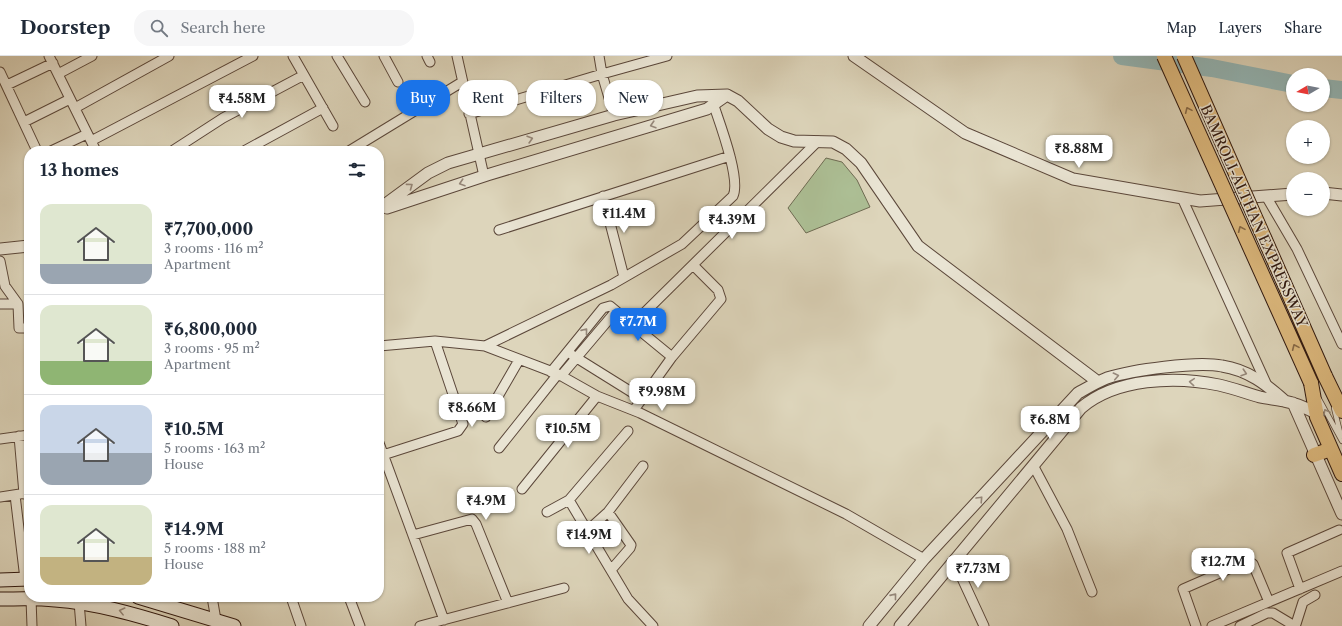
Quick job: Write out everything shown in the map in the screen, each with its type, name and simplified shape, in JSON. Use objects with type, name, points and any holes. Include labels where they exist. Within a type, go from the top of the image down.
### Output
[{"type":"main road","points":[[1164,56],[1311,383],[1316,412],[1336,445],[1342,474]]},
{"type":"main road","name":"BAMROLI-ALTHAN EXPRESSWAY","points":[[1184,56],[1325,376],[1341,405]]},
{"type":"main road","points":[[1314,455],[1336,445]]},
{"type":"main road","points":[[0,580],[24,579]]},
{"type":"main road","points":[[0,599],[24,599]]},
{"type":"main road","points":[[79,602],[146,622],[172,626]]},
{"type":"main road","points":[[161,602],[234,626]]},
{"type":"street","points":[[58,74],[92,56]]},
{"type":"street","points":[[75,108],[169,56]]},
{"type":"street","points":[[65,146],[89,137],[253,56]]},
{"type":"street","points":[[293,56],[333,126]]},
{"type":"street","points":[[337,56],[365,102]]},
{"type":"street","points":[[384,56],[397,80]]},
{"type":"street","points":[[457,56],[462,80]]},
{"type":"street","points":[[599,56],[604,81]]},
{"type":"street","points":[[518,99],[667,56]]},
{"type":"street","points":[[856,58],[966,133],[1061,175],[1088,183],[1208,201],[1286,195]]},
{"type":"street","points":[[7,85],[51,59],[94,146]]},
{"type":"street","points":[[0,72],[35,146]]},
{"type":"street","points":[[180,146],[223,118],[304,75]]},
{"type":"street","points":[[357,146],[458,84]]},
{"type":"street","points":[[663,104],[697,96],[728,95],[738,101],[768,129],[781,137],[794,141],[833,142],[854,156],[918,246],[1098,382]]},
{"type":"street","points":[[384,208],[484,176],[714,106],[728,95]]},
{"type":"street","points":[[24,122],[70,99]]},
{"type":"street","points":[[485,346],[624,277],[682,244],[733,196],[736,186],[730,156],[714,106]]},
{"type":"street","points":[[253,146],[323,108]]},
{"type":"street","points":[[469,116],[484,176]]},
{"type":"street","points":[[384,206],[438,168],[478,154],[611,116]]},
{"type":"street","points":[[632,324],[818,141]]},
{"type":"street","points":[[498,230],[730,156]]},
{"type":"street","points":[[1330,194],[1342,195]]},
{"type":"street","points":[[603,196],[624,277]]},
{"type":"street","points":[[1266,196],[1297,249],[1342,344]]},
{"type":"street","points":[[1182,198],[1266,383]]},
{"type":"street","points":[[0,249],[24,247]]},
{"type":"street","points":[[0,261],[5,286],[18,304],[19,328],[24,328]]},
{"type":"street","points":[[634,410],[641,398],[672,357],[721,299],[718,290],[693,265]]},
{"type":"street","points":[[0,304],[18,304]]},
{"type":"street","points":[[499,448],[557,374],[568,352],[603,308],[610,306],[672,357]]},
{"type":"street","points":[[557,374],[576,358],[616,311]]},
{"type":"street","points":[[384,346],[435,341],[485,346],[557,374],[597,396],[634,410],[846,514],[924,559]]},
{"type":"street","points":[[384,455],[458,431],[463,424],[435,341]]},
{"type":"street","points":[[568,352],[641,398]]},
{"type":"street","points":[[486,417],[519,360]]},
{"type":"street","points":[[869,626],[924,559],[1078,394],[1098,382],[1143,370],[1201,365],[1222,366],[1250,374],[1266,383],[1289,402],[1342,514]]},
{"type":"street","points":[[900,626],[1081,408],[1092,399],[1106,392],[1133,384],[1174,382],[1211,384],[1261,397],[1289,402],[1316,412]]},
{"type":"street","points":[[522,489],[597,396]]},
{"type":"street","points":[[547,512],[568,500],[628,431]]},
{"type":"street","points":[[19,436],[24,515]]},
{"type":"street","points":[[0,439],[24,436]]},
{"type":"street","points":[[384,458],[444,620]]},
{"type":"street","points":[[1033,465],[1067,530],[1092,592]]},
{"type":"street","points":[[587,531],[608,512],[643,466]]},
{"type":"street","points":[[0,497],[23,494]]},
{"type":"street","points":[[568,500],[628,599],[653,626]]},
{"type":"street","points":[[608,512],[631,545],[611,570]]},
{"type":"street","points":[[413,535],[472,519],[476,524],[508,603]]},
{"type":"street","points":[[1300,589],[1287,553],[1339,530]]},
{"type":"street","points":[[954,561],[984,626]]},
{"type":"street","points":[[1196,626],[1183,589],[1247,561],[1253,564],[1269,602]]},
{"type":"street","points":[[1212,626],[1342,571]]},
{"type":"street","points":[[420,626],[564,588]]},
{"type":"street","points":[[1240,626],[1258,622],[1269,613],[1293,625],[1297,625],[1303,602],[1315,595]]},
{"type":"street","points":[[31,602],[32,626]]},
{"type":"street","points":[[79,602],[81,626]]},
{"type":"street","points":[[213,602],[216,620]]},
{"type":"street","points":[[293,602],[301,626]]},
{"type":"street","points":[[351,602],[360,626]]},
{"type":"lane","points":[[1325,376],[1342,438]]},
{"type":"lane","points":[[1311,383],[1336,445]]},
{"type":"green space","points":[[826,158],[842,162],[857,180],[870,207],[806,233],[788,208]]},
{"type":"waterway","points":[[1122,56],[1212,68],[1286,83]]},
{"type":"waterway","points":[[1330,89],[1342,90]]}]
